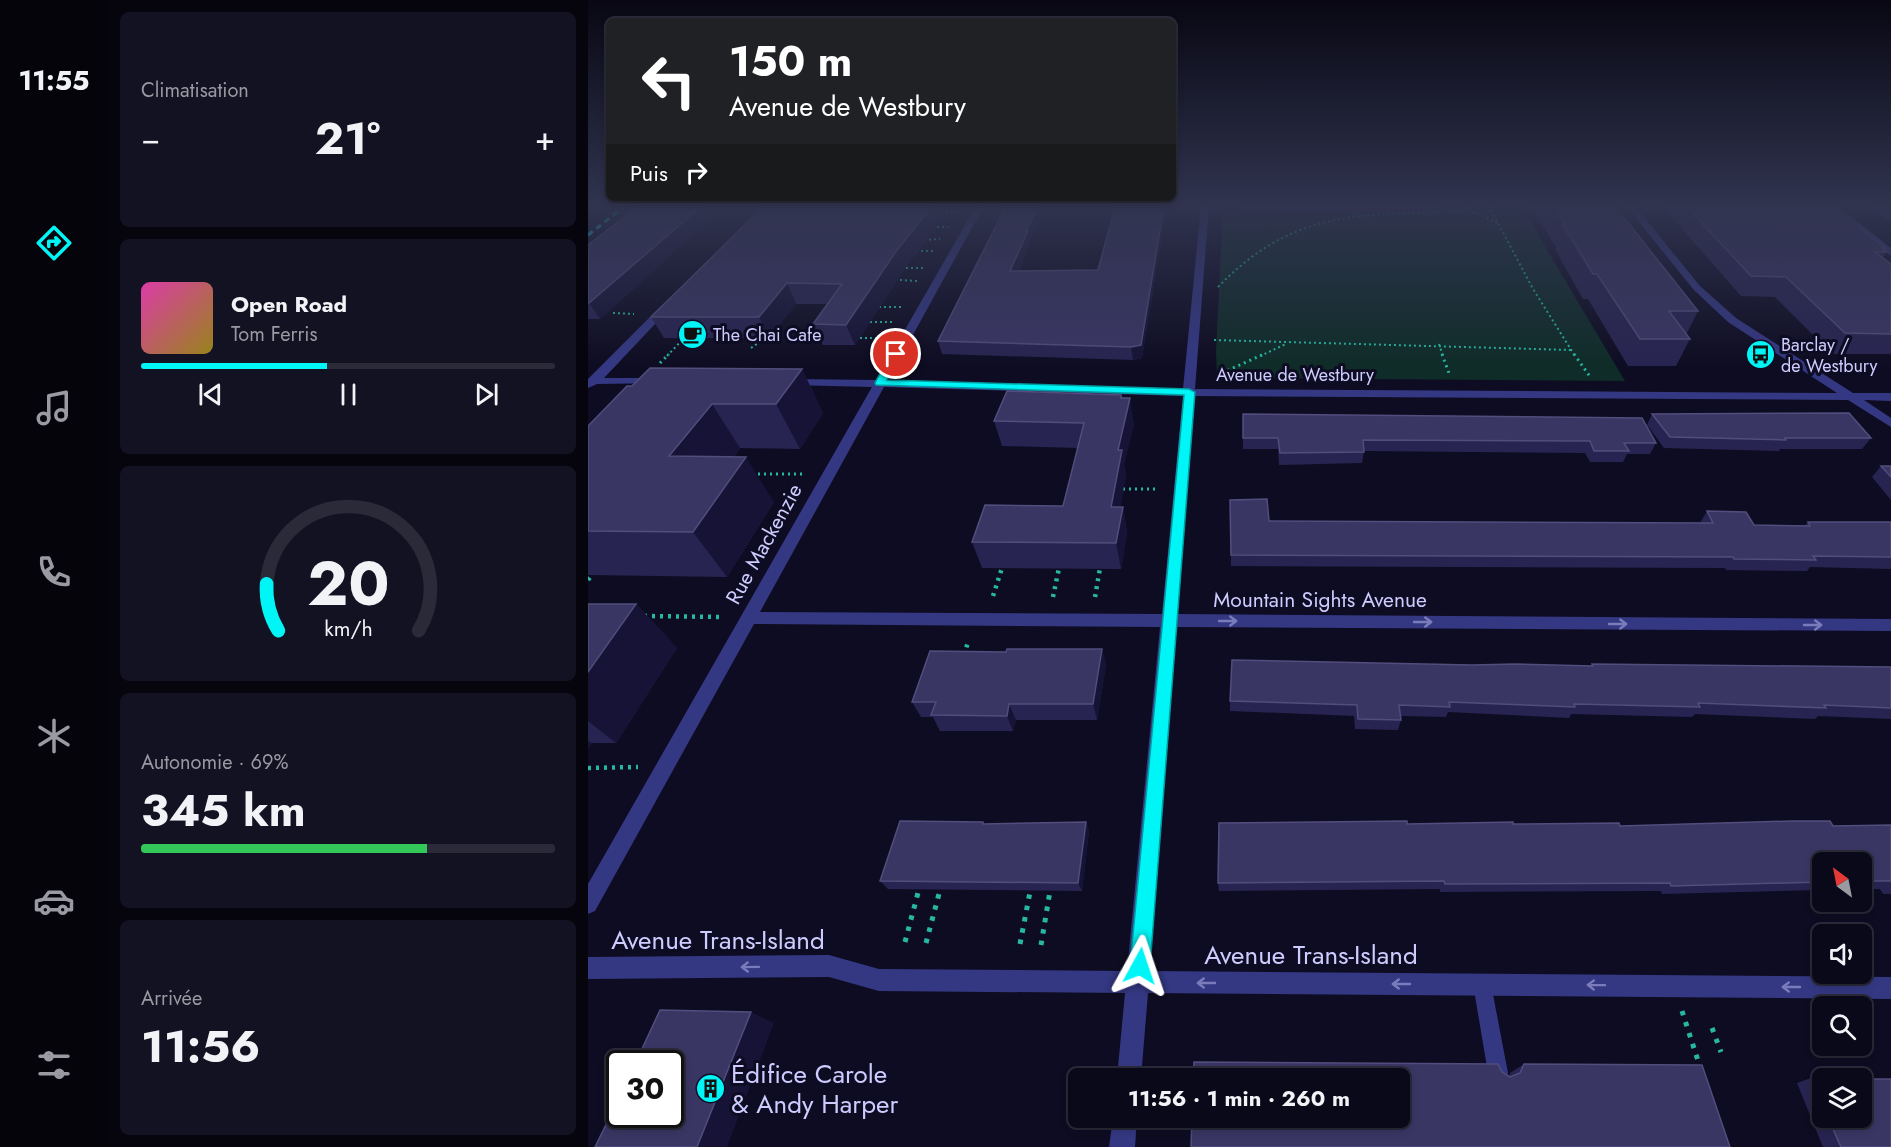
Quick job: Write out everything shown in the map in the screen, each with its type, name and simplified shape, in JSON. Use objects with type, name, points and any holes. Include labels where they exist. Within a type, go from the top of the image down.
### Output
[{"type":"street","name":"Rue Mackenzie","points":[[588,904],[950,260]]},
{"type":"street","points":[[1130,1068],[1200,260]]},
{"type":"street","points":[[1674,260],[1697,288],[1724,313],[1758,338],[1891,423]]},
{"type":"street","points":[[589,383],[672,300]]},
{"type":"street","points":[[589,383],[668,381]]},
{"type":"street","name":"Avenue de Westbury","points":[[781,382],[1189,392],[1891,397]]},
{"type":"street","name":"Mountain Sights Avenue","points":[[748,618],[1891,626]]},
{"type":"street","name":"Avenue Trans-Island","points":[[588,968],[829,966],[879,980],[1891,988]]},
{"type":"street","points":[[1122,1147],[1124,1128]]},
{"type":"lane","points":[[1482,984],[1498,1073]]},
{"type":"path","points":[[1217,287],[1244,260]]},
{"type":"path","points":[[1517,260],[1571,350],[1594,381]]},
{"type":"path","points":[[906,267],[928,268]]},
{"type":"path","points":[[900,280],[920,280]]},
{"type":"path","points":[[879,307],[905,307]]},
{"type":"path","points":[[614,314],[636,314]]},
{"type":"path","points":[[870,322],[896,322]]},
{"type":"path","points":[[655,368],[684,338]]},
{"type":"path","points":[[751,348],[765,338]]},
{"type":"path","points":[[860,338],[886,338]]},
{"type":"path","points":[[1214,340],[1439,346],[1475,350],[1571,350]]},
{"type":"path","points":[[1217,375],[1286,343]]},
{"type":"path","points":[[1439,346],[1452,382]]},
{"type":"path","points":[[743,474],[808,474]]},
{"type":"path","points":[[1123,489],[1155,489]]},
{"type":"path","points":[[993,596],[1002,568]]},
{"type":"path","points":[[1053,597],[1059,568]]},
{"type":"path","points":[[1095,597],[1100,568]]},
{"type":"path","points":[[634,615],[748,618]]},
{"type":"path","points":[[963,659],[968,642]]},
{"type":"path","points":[[588,768],[639,766]]},
{"type":"path","points":[[905,942],[919,889]]},
{"type":"path","points":[[926,943],[940,890]]},
{"type":"path","points":[[1041,945],[1050,891]]},
{"type":"path","points":[[1020,944],[1030,892]]},
{"type":"path","points":[[1687,1028],[1706,1082]]},
{"type":"path","points":[[1712,1028],[1721,1052]]},
{"type":"green space","points":[[1220,260],[1553,260],[1625,381],[1220,378],[1217,375]]},
{"type":"building","points":[[588,260],[640,260],[589,303]]},
{"type":"building","points":[[710,260],[891,260],[846,325],[813,324],[842,284],[787,283],[759,317],[651,317]]},
{"type":"building","points":[[979,260],[1015,260],[1010,271],[1098,270],[1101,260],[1155,260],[1141,345],[1131,347],[938,341]]},
{"type":"building","points":[[1584,260],[1657,260],[1698,311],[1669,311],[1690,339],[1640,339],[1597,274],[1593,274]]},
{"type":"building","points":[[1736,260],[1885,260],[1891,264],[1891,334],[1845,333],[1786,277],[1751,276]]},
{"type":"building","points":[[650,368],[802,369],[776,404],[712,404],[669,456],[746,457],[693,532],[588,531],[588,426],[627,386],[632,386]]},
{"type":"building","points":[[1007,391],[1121,395],[1121,398],[1130,398],[1118,450],[1122,450],[1111,507],[1123,507],[1116,543],[972,542],[985,505],[1063,506],[1084,423],[994,421]]},
{"type":"building","points":[[1849,413],[1871,438],[1785,438],[1786,440],[1670,437],[1652,414]]},
{"type":"building","points":[[1243,414],[1642,418],[1656,443],[1624,443],[1629,451],[1594,451],[1590,441],[1363,440],[1364,452],[1280,453],[1278,438],[1243,438]]},
{"type":"building","points":[[1881,466],[1891,466],[1891,477]]},
{"type":"building","points":[[1267,499],[1269,521],[1713,523],[1707,511],[1746,512],[1754,525],[1810,526],[1808,522],[1891,522],[1891,557],[1813,556],[1816,560],[1734,559],[1733,557],[1231,555],[1230,500]]},
{"type":"building","points":[[588,604],[636,604],[588,672]]},
{"type":"building","points":[[1007,649],[1102,649],[1093,704],[1009,704],[1007,716],[931,715],[936,702],[912,702],[930,651],[1006,652]]},
{"type":"building","points":[[1232,660],[1472,665],[1891,667],[1891,708],[1698,703],[1700,707],[1574,704],[1575,707],[1449,702],[1450,707],[1399,705],[1401,720],[1358,719],[1357,705],[1230,701]]},
{"type":"building","points":[[900,821],[983,822],[983,824],[1086,822],[1078,883],[880,881]]},
{"type":"building","points":[[1407,821],[1407,824],[1513,822],[1513,824],[1619,823],[1620,826],[1830,821],[1833,826],[1891,825],[1891,881],[1872,881],[1872,852],[1812,852],[1812,882],[1671,886],[1670,883],[1445,884],[1444,881],[1218,883],[1219,823]]},
{"type":"building","points":[[660,1010],[751,1012],[697,1147],[595,1147],[606,1125],[606,1128],[684,1128],[684,1050],[641,1050]]},
{"type":"building","points":[[1194,1062],[1498,1064],[1502,1072],[1510,1077],[1520,1073],[1524,1064],[1702,1065],[1730,1147],[1191,1147],[1192,1128],[1410,1128],[1410,1068],[1194,1068]]},
{"type":"building","points":[[1872,1079],[1891,1079],[1891,1147],[1841,1147],[1832,1128],[1872,1128]]},
{"type":"place","name":"The Chai Cafe","points":[[692,335]]},
{"type":"place","name":"Barclay / de Westbury","points":[[1760,355]]},
{"type":"place","name":"Édifice Carole & Andy Harper","points":[[710,1089]]},
{"type":"route","points":[[896,354],[880,383],[1189,392],[1140,966]]}]
